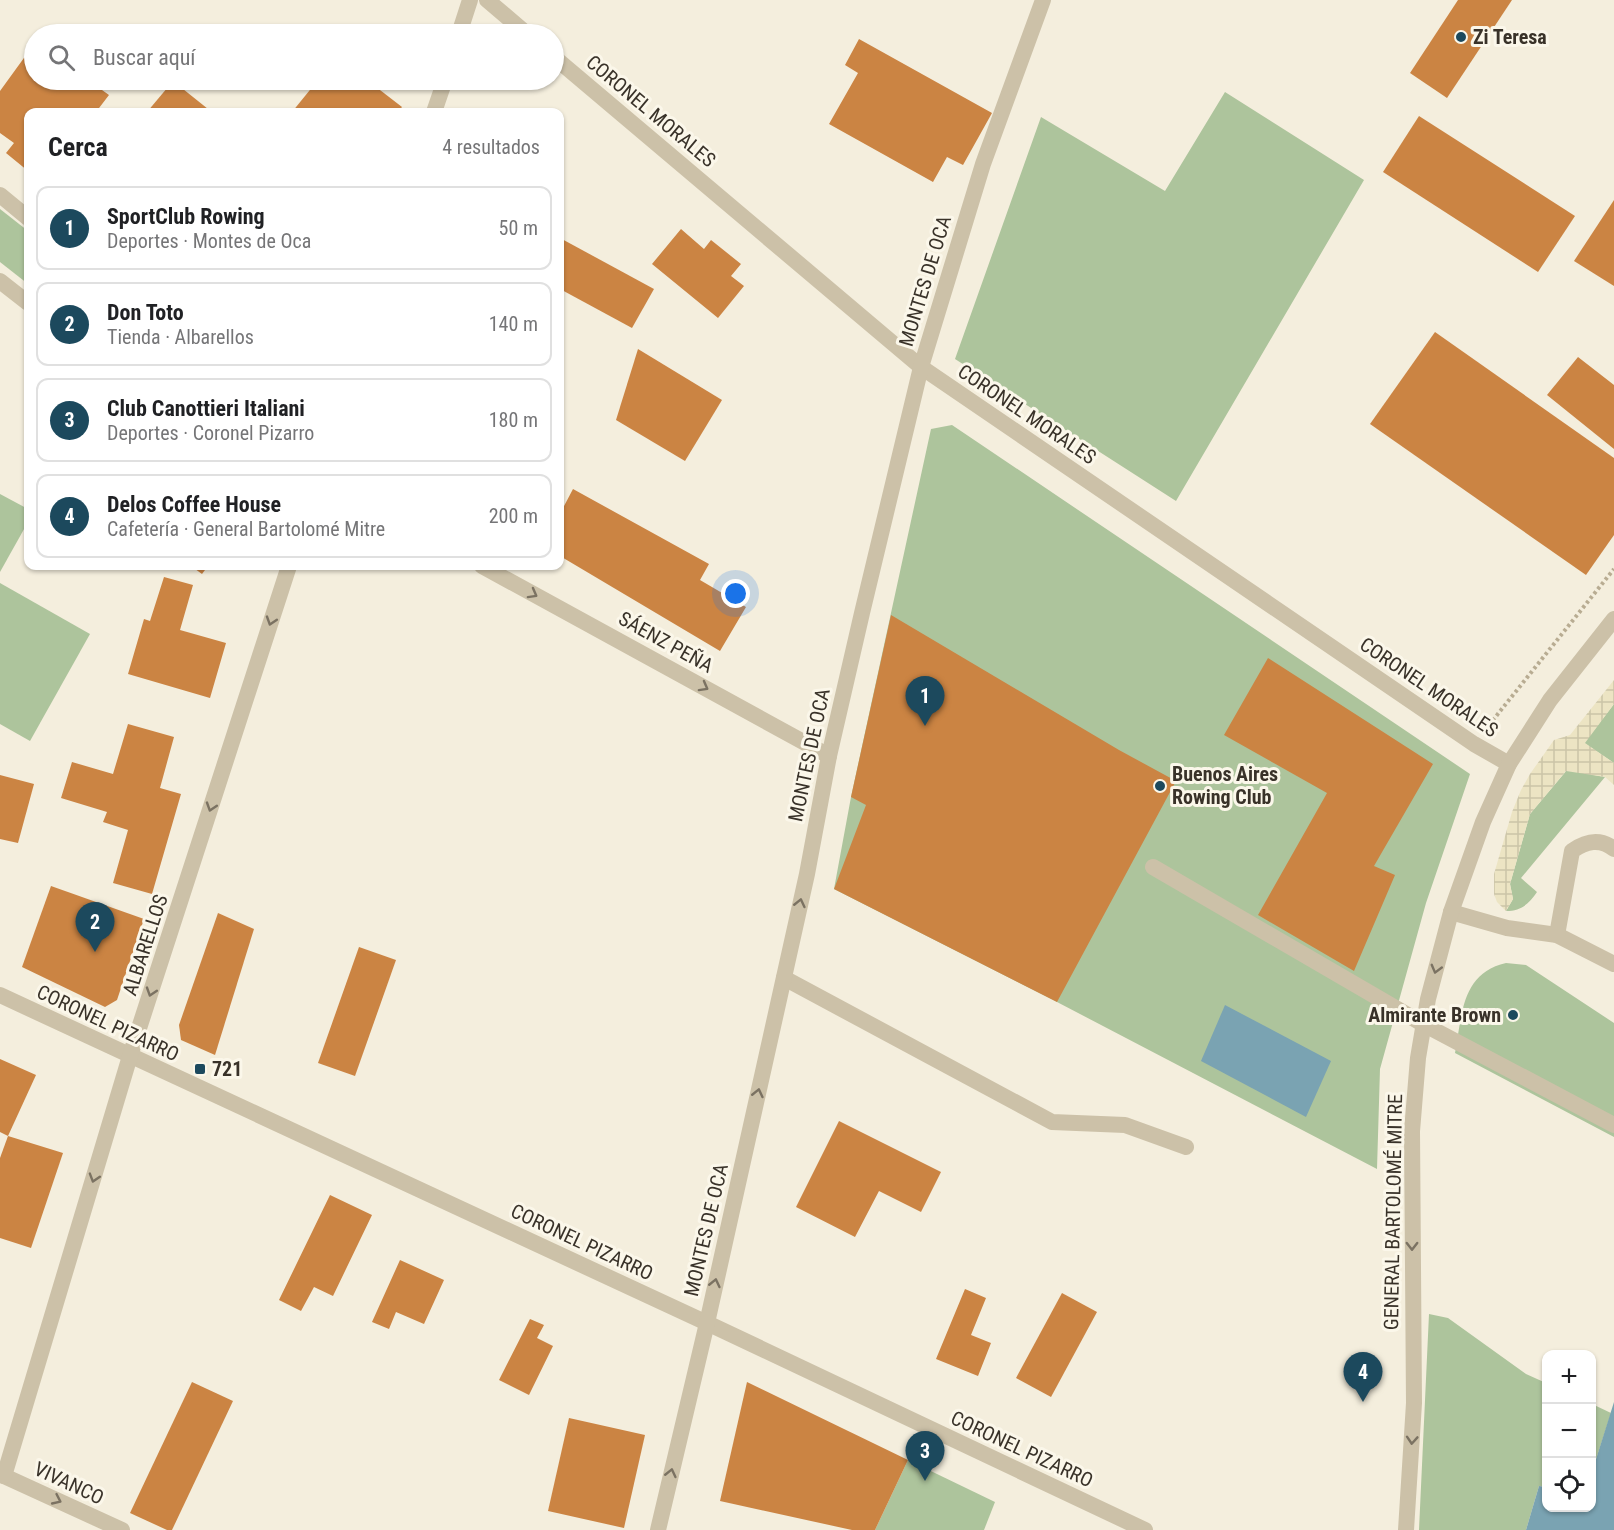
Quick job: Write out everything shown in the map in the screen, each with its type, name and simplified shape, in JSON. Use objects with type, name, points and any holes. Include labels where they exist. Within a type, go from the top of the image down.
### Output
[{"type":"street","points":[[462,24],[470,0]]},
{"type":"street","points":[[486,0],[515,24]]},
{"type":"street","name":"MONTES DE OCA","points":[[658,1530],[807,874],[829,756],[921,367],[983,164],[1044,0]]},
{"type":"street","name":"CORONEL MORALES","points":[[564,65],[921,367],[1474,744],[1509,764]]},
{"type":"street","points":[[435,108],[442,90]]},
{"type":"street","points":[[0,195],[24,215]]},
{"type":"street","points":[[0,281],[24,300]]},
{"type":"street","name":"ALBARELLOS","points":[[2,1474],[130,1056],[289,570]]},
{"type":"street","name":"SÁENZ PEÑA","points":[[489,570],[829,756]]},
{"type":"street","name":"GENERAL BARTOLOMÉ MITRE","points":[[1406,1530],[1414,1403],[1412,1131],[1418,1058],[1428,999],[1451,912],[1483,822],[1509,764],[1550,700],[1614,619]]},
{"type":"street","points":[[1557,935],[1572,851],[1580,844],[1592,841],[1607,844],[1614,849]]},
{"type":"street","points":[[1153,867],[1423,1024],[1614,1125]]},
{"type":"street","points":[[1451,912],[1507,928],[1557,935],[1614,964]]},
{"type":"street","points":[[784,978],[1052,1122],[1125,1125],[1186,1147]]},
{"type":"street","name":"CORONEL PIZARRO","points":[[0,995],[1145,1530]]},
{"type":"street","name":"VIVANCO","points":[[2,1474],[122,1530]]},
{"type":"path","points":[[1474,744],[1614,569]]},
{"type":"green space","points":[[1225,92],[1364,180],[1176,501],[955,359],[1041,117],[1165,191]]},
{"type":"green space","points":[[0,209],[24,228],[24,281],[0,262]]},
{"type":"green space","name":"Buenos Aires Rowing Club","points":[[952,425],[1470,774],[1426,903],[1380,1069],[1377,1169],[834,889],[851,797],[931,429]]},
{"type":"green space","points":[[0,494],[24,507],[24,529],[0,572]]},
{"type":"green space","points":[[0,583],[90,634],[30,741],[0,724]]},
{"type":"green space","points":[[1614,704],[1614,763],[1584,743]]},
{"type":"green space","points":[[1567,770],[1605,777],[1521,878],[1537,892],[1528,903],[1520,908],[1506,911],[1513,899],[1510,884],[1530,814]]},
{"type":"green space","points":[[1506,963],[1526,965],[1614,1023],[1614,1137],[1455,1053],[1462,1011],[1472,986],[1491,968]]},
{"type":"green space","points":[[1429,1314],[1448,1318],[1526,1374],[1542,1381],[1542,1486],[1539,1486],[1526,1530],[1419,1530]]},
{"type":"green space","points":[[1596,1406],[1611,1413],[1596,1460]]},
{"type":"green space","points":[[908,1460],[995,1502],[984,1530],[875,1530]]},
{"type":"shaded area","points":[[1614,680],[1614,704],[1585,743],[1614,763],[1614,785],[1605,777],[1566,771],[1530,814],[1510,884],[1513,899],[1506,911],[1497,902],[1494,894],[1494,874],[1512,812],[1521,790],[1554,740],[1570,735]]},
{"type":"water","points":[[1225,1005],[1331,1061],[1306,1117],[1201,1061]]},
{"type":"water","points":[[1614,1402],[1614,1530],[1526,1530],[1539,1486],[1542,1486],[1542,1512],[1596,1512],[1596,1459]]},
{"type":"building","name":"Zi Teresa","points":[[1458,0],[1512,0],[1447,98],[1410,73]]},
{"type":"building","points":[[859,39],[992,113],[963,165],[947,157],[933,182],[829,124],[858,73],[845,65]]},
{"type":"building","points":[[24,58],[24,90],[102,90],[109,95],[99,108],[24,108],[24,168],[6,153],[14,143],[0,133],[0,91]]},
{"type":"building","points":[[165,90],[184,90],[207,108],[150,108]]},
{"type":"building","points":[[310,90],[380,90],[402,107],[401,108],[295,108]]},
{"type":"building","points":[[1419,116],[1575,216],[1538,272],[1383,172]]},
{"type":"building","points":[[1614,200],[1614,286],[1574,261]]},
{"type":"building","points":[[681,229],[704,249],[711,240],[741,264],[731,276],[744,286],[718,318],[652,264]]},
{"type":"building","points":[[564,240],[654,289],[632,328],[564,291]]},
{"type":"building","points":[[1435,332],[1614,458],[1614,535],[1586,575],[1370,424]]},
{"type":"building","points":[[638,349],[722,400],[685,461],[616,420]]},
{"type":"building","points":[[1578,357],[1614,385],[1614,449],[1547,395]]},
{"type":"building","points":[[573,489],[709,564],[700,580],[746,607],[720,651],[564,558],[564,506]]},
{"type":"building","points":[[164,577],[193,585],[180,630],[226,643],[210,698],[128,674],[144,619],[150,621]]},
{"type":"building","points":[[891,615],[1119,750],[1176,781],[1057,1002],[834,889],[866,805],[851,797]]},
{"type":"building","points":[[1268,658],[1433,764],[1374,866],[1395,875],[1354,971],[1258,915],[1327,793],[1224,735]]},
{"type":"building","points":[[128,724],[174,737],[160,788],[181,794],[152,894],[113,883],[128,830],[103,822],[107,812],[61,798],[72,762],[113,774]]},
{"type":"building","points":[[0,775],[34,784],[18,843],[0,839]]},
{"type":"building","points":[[51,886],[144,919],[117,1000],[105,1007],[22,967]]},
{"type":"building","points":[[218,913],[254,929],[215,1055],[181,1040],[179,1025]]},
{"type":"building","points":[[359,947],[396,960],[355,1076],[318,1063]]},
{"type":"building","points":[[0,1059],[36,1075],[8,1136],[0,1132]]},
{"type":"building","points":[[839,1121],[941,1172],[921,1212],[879,1191],[855,1237],[796,1207]]},
{"type":"building","points":[[8,1136],[63,1153],[31,1248],[0,1238],[0,1158]]},
{"type":"building","points":[[330,1195],[372,1215],[333,1296],[314,1287],[301,1311],[279,1300]]},
{"type":"building","points":[[400,1260],[444,1280],[424,1324],[396,1312],[389,1329],[372,1322]]},
{"type":"building","points":[[965,1289],[986,1298],[971,1335],[991,1343],[978,1376],[936,1359]]},
{"type":"building","points":[[1062,1293],[1097,1312],[1051,1397],[1016,1378]]},
{"type":"building","points":[[530,1319],[544,1325],[537,1338],[553,1346],[529,1395],[499,1380]]},
{"type":"building","points":[[192,1382],[233,1401],[172,1530],[167,1530],[130,1513]]},
{"type":"building","points":[[747,1382],[908,1460],[875,1530],[852,1530],[720,1501]]},
{"type":"building","points":[[569,1418],[645,1435],[624,1528],[548,1511]]},
{"type":"place","name":"Zi Teresa","points":[[1461,37]]},
{"type":"place","name":"SportClub Rowing","points":[[925,726]]},
{"type":"place","name":"Buenos Aires Rowing Club","points":[[1160,786]]},
{"type":"place","name":"Don Toto","points":[[95,952]]},
{"type":"place","name":"Almirante Brown","points":[[1513,1015]]},
{"type":"place","name":"721","points":[[200,1069]]},
{"type":"place","name":"Delos Coffee House","points":[[1363,1402]]},
{"type":"place","name":"Club Canottieri Italiani","points":[[925,1481]]}]
